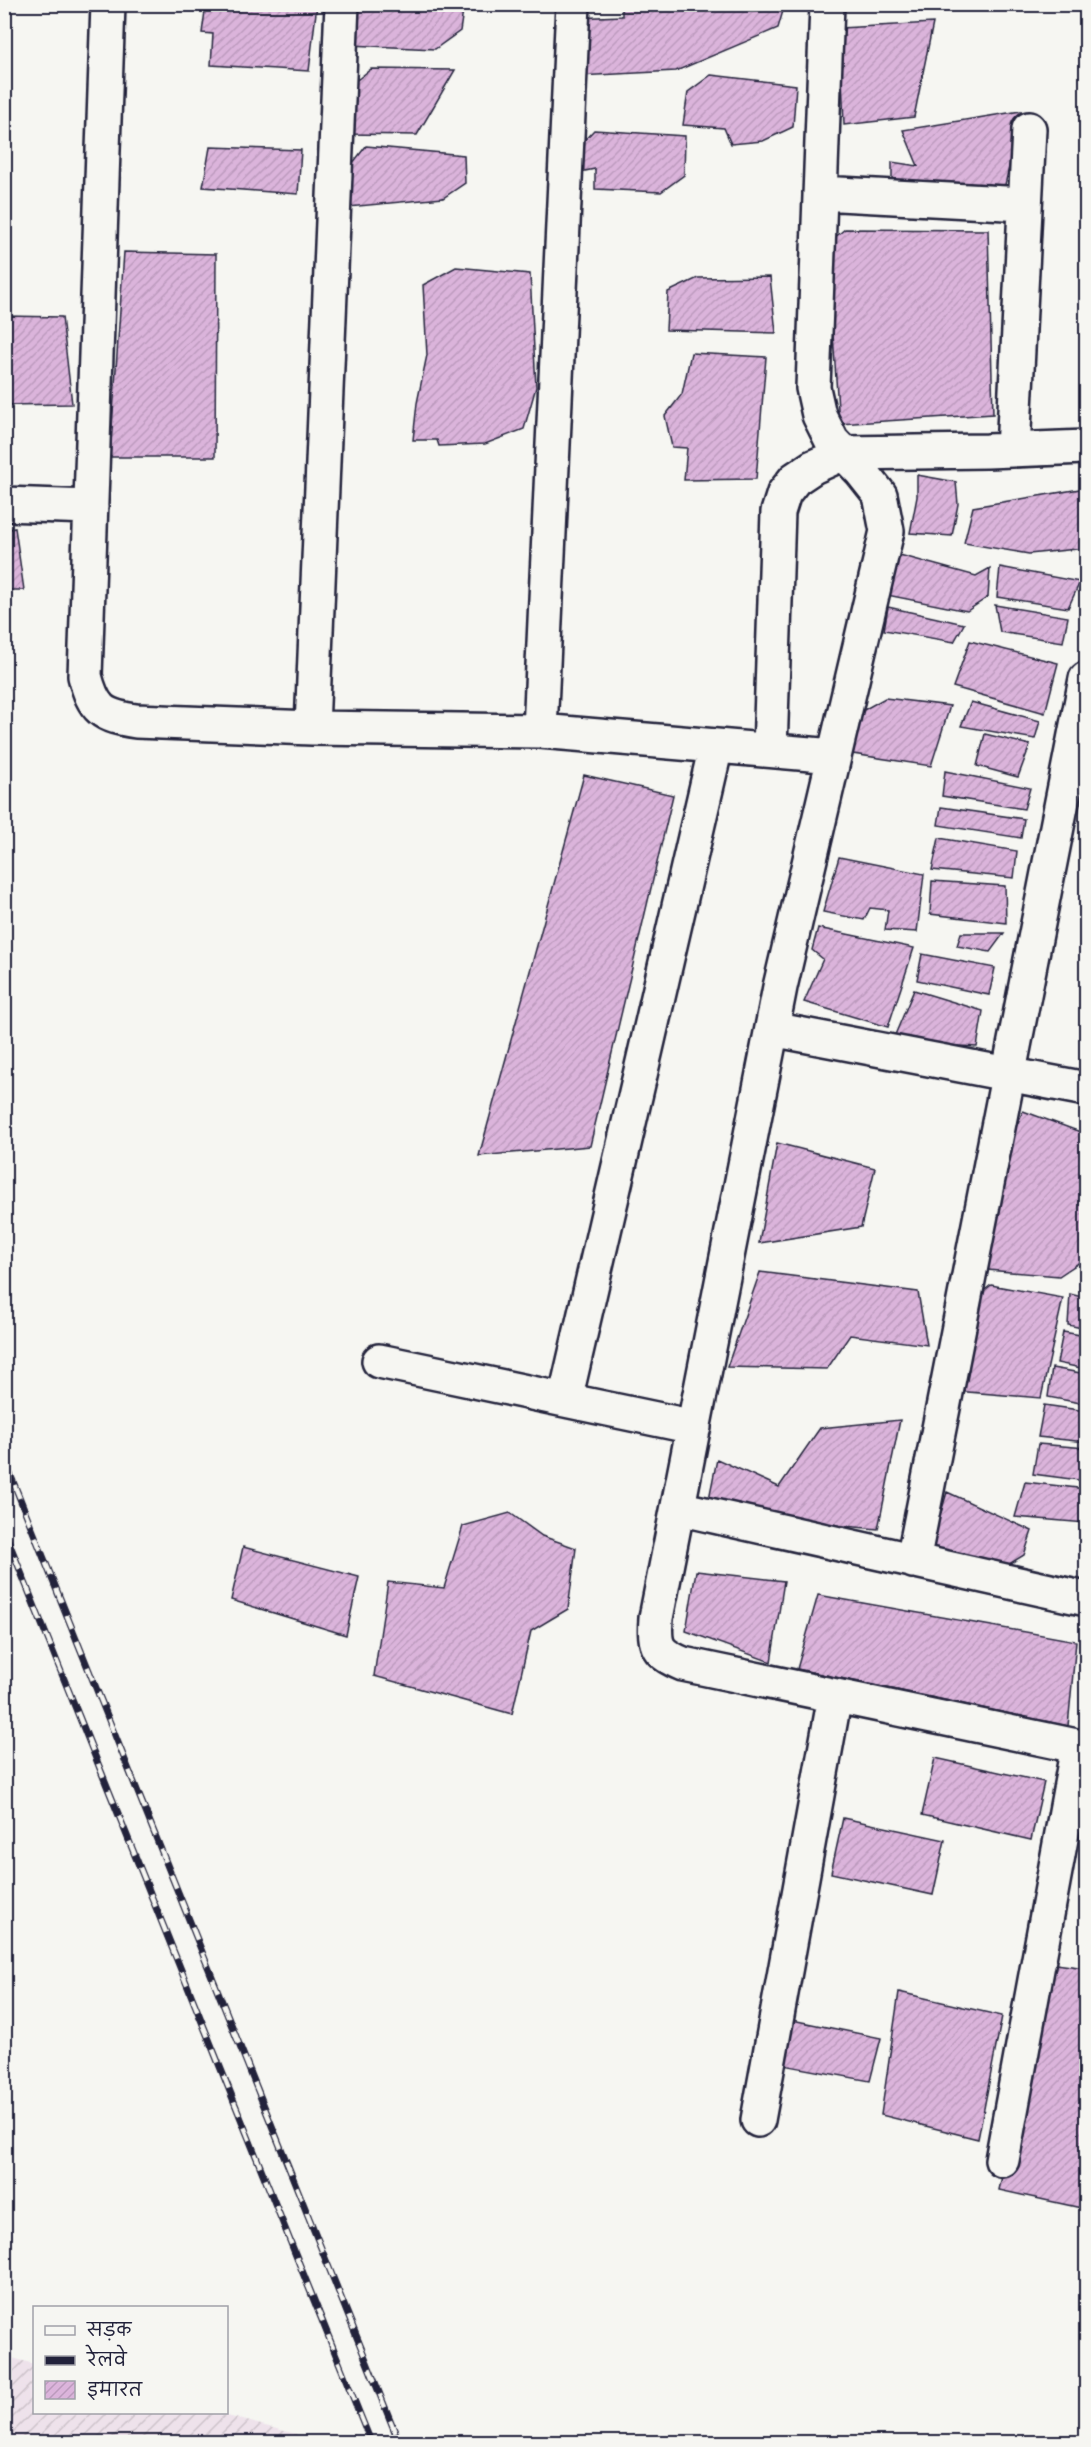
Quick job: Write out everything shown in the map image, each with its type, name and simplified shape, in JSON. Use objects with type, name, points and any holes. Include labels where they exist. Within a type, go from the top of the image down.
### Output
[{"type":"street","points":[[108,4],[85,676],[90,694],[98,708],[112,717],[136,721],[312,728],[540,731],[834,756]]},
{"type":"street","points":[[312,728],[342,4]]},
{"type":"street","points":[[540,731],[573,4]]},
{"type":"street","points":[[827,4],[813,388],[819,415],[832,441],[880,495],[887,531],[772,1029],[656,1618],[655,1638],[664,1656],[683,1664],[1082,1747],[1002,2160]]},
{"type":"street","points":[[1013,450],[1029,129]]},
{"type":"street","points":[[820,193],[1025,204]]},
{"type":"street","points":[[770,750],[778,512],[784,493],[795,479],[813,467],[844,453],[1086,447]]},
{"type":"street","points":[[4,504],[91,507]]},
{"type":"street","points":[[914,1561],[1086,679]]},
{"type":"street","points":[[565,1400],[717,746]]},
{"type":"street","points":[[772,1029],[1086,1089]]},
{"type":"street","points":[[380,1361],[694,1427]]},
{"type":"street","points":[[678,1508],[1086,1599]]},
{"type":"street","points":[[758,2120],[836,1696]]},
{"type":"shaded area","points":[[5,2356],[33,2364],[33,2414],[220,2414],[315,2439],[317,2442],[5,2442]]},
{"type":"building","points":[[206,4],[317,4],[309,71],[211,65],[213,34],[202,33]]},
{"type":"building","points":[[358,4],[464,4],[460,31],[435,49],[350,45]]},
{"type":"building","points":[[622,4],[785,4],[778,28],[676,71],[578,76],[575,18],[622,16]]},
{"type":"building","points":[[933,23],[914,117],[844,125],[840,28]]},
{"type":"building","points":[[371,69],[455,70],[417,135],[347,134],[348,87]]},
{"type":"building","points":[[711,75],[796,85],[793,127],[763,141],[731,144],[724,128],[683,125],[688,92]]},
{"type":"building","points":[[1021,111],[1004,190],[892,188],[892,162],[918,166],[903,130]]},
{"type":"building","points":[[594,130],[685,136],[684,175],[661,192],[595,189],[595,169],[575,173],[575,150]]},
{"type":"building","points":[[366,146],[464,155],[465,183],[443,198],[348,207],[346,172]]},
{"type":"building","points":[[210,147],[301,150],[298,194],[203,187]]},
{"type":"building","points":[[845,229],[988,230],[993,414],[839,424],[827,244]]},
{"type":"building","points":[[124,252],[216,254],[215,457],[110,457]]},
{"type":"building","points":[[456,267],[530,274],[536,387],[524,429],[485,444],[439,446],[437,440],[413,440],[417,403],[427,355],[423,285]]},
{"type":"building","points":[[770,277],[776,333],[666,330],[668,292],[698,278]]},
{"type":"building","points":[[4,316],[62,317],[72,404],[4,405]]},
{"type":"building","points":[[691,353],[766,357],[756,479],[684,480],[687,448],[672,447],[665,416],[682,394]]},
{"type":"building","points":[[917,475],[956,482],[958,504],[952,536],[910,533],[917,497]]},
{"type":"building","points":[[1086,488],[1086,548],[1029,554],[964,543],[973,507]]},
{"type":"building","points":[[15,528],[24,590],[4,590],[4,530]]},
{"type":"building","points":[[896,554],[976,576],[990,568],[988,597],[967,611],[882,594]]},
{"type":"building","points":[[1000,567],[1080,582],[1068,608],[997,597]]},
{"type":"building","points":[[995,605],[1068,617],[1063,642],[1000,632]]},
{"type":"building","points":[[888,607],[964,624],[954,642],[884,630]]},
{"type":"building","points":[[970,641],[1058,663],[1045,713],[953,687]]},
{"type":"building","points":[[885,698],[950,706],[931,766],[853,754],[860,712]]},
{"type":"building","points":[[971,702],[1040,721],[1035,739],[961,726]]},
{"type":"building","points":[[985,734],[1030,745],[1018,777],[977,766]]},
{"type":"building","points":[[945,771],[1030,788],[1024,809],[942,796]]},
{"type":"building","points":[[584,775],[673,795],[590,1146],[479,1156]]},
{"type":"building","points":[[941,807],[1024,819],[1021,838],[938,825]]},
{"type":"building","points":[[939,838],[1017,851],[1014,878],[932,870]]},
{"type":"building","points":[[839,857],[924,874],[917,932],[885,930],[888,910],[870,908],[864,920],[823,912]]},
{"type":"building","points":[[932,881],[1005,886],[1006,923],[930,914]]},
{"type":"building","points":[[818,928],[914,948],[888,1027],[804,1002],[823,959],[812,950]]},
{"type":"building","points":[[961,933],[1004,933],[990,952],[957,946]]},
{"type":"building","points":[[922,954],[995,968],[989,995],[917,980]]},
{"type":"building","points":[[914,990],[983,1011],[977,1047],[892,1042]]},
{"type":"building","points":[[1023,1111],[1086,1134],[1086,1258],[1059,1276],[976,1269],[1001,1162]]},
{"type":"building","points":[[777,1143],[875,1168],[861,1227],[759,1243]]},
{"type":"building","points":[[760,1272],[918,1292],[927,1345],[850,1335],[827,1369],[727,1367]]},
{"type":"building","points":[[991,1285],[1063,1298],[1041,1398],[956,1391],[968,1304]]},
{"type":"building","points":[[1070,1294],[1086,1298],[1086,1329],[1068,1325]]},
{"type":"building","points":[[1063,1332],[1086,1336],[1086,1369],[1057,1363]]},
{"type":"building","points":[[1052,1368],[1086,1374],[1086,1404],[1048,1397]]},
{"type":"building","points":[[1044,1405],[1086,1411],[1086,1442],[1038,1437]]},
{"type":"building","points":[[900,1420],[878,1529],[706,1514],[717,1459],[779,1487],[820,1428]]},
{"type":"building","points":[[1038,1444],[1086,1448],[1086,1481],[1033,1474]]},
{"type":"building","points":[[1025,1482],[1086,1489],[1086,1523],[1015,1517]]},
{"type":"building","points":[[947,1492],[1032,1531],[1024,1555],[998,1571],[929,1554]]},
{"type":"building","points":[[510,1513],[542,1536],[576,1548],[568,1609],[531,1631],[512,1714],[374,1676],[388,1582],[444,1588],[463,1526]]},
{"type":"building","points":[[243,1547],[359,1577],[346,1635],[231,1600]]},
{"type":"building","points":[[696,1571],[784,1581],[771,1662],[686,1631]]},
{"type":"building","points":[[818,1595],[1076,1641],[1068,1726],[797,1669]]},
{"type":"building","points":[[935,1758],[1044,1782],[1031,1840],[922,1815]]},
{"type":"building","points":[[843,1818],[945,1840],[933,1895],[831,1873]]},
{"type":"building","points":[[1048,1963],[1086,1968],[1086,2209],[999,2190]]},
{"type":"building","points":[[899,1992],[1002,2016],[978,2139],[881,2115]]},
{"type":"building","points":[[792,2020],[881,2038],[870,2081],[783,2065]]},
{"type":"railway","points":[[4,1459],[399,2442]]},
{"type":"railway","points":[[4,1530],[371,2442]]}]
